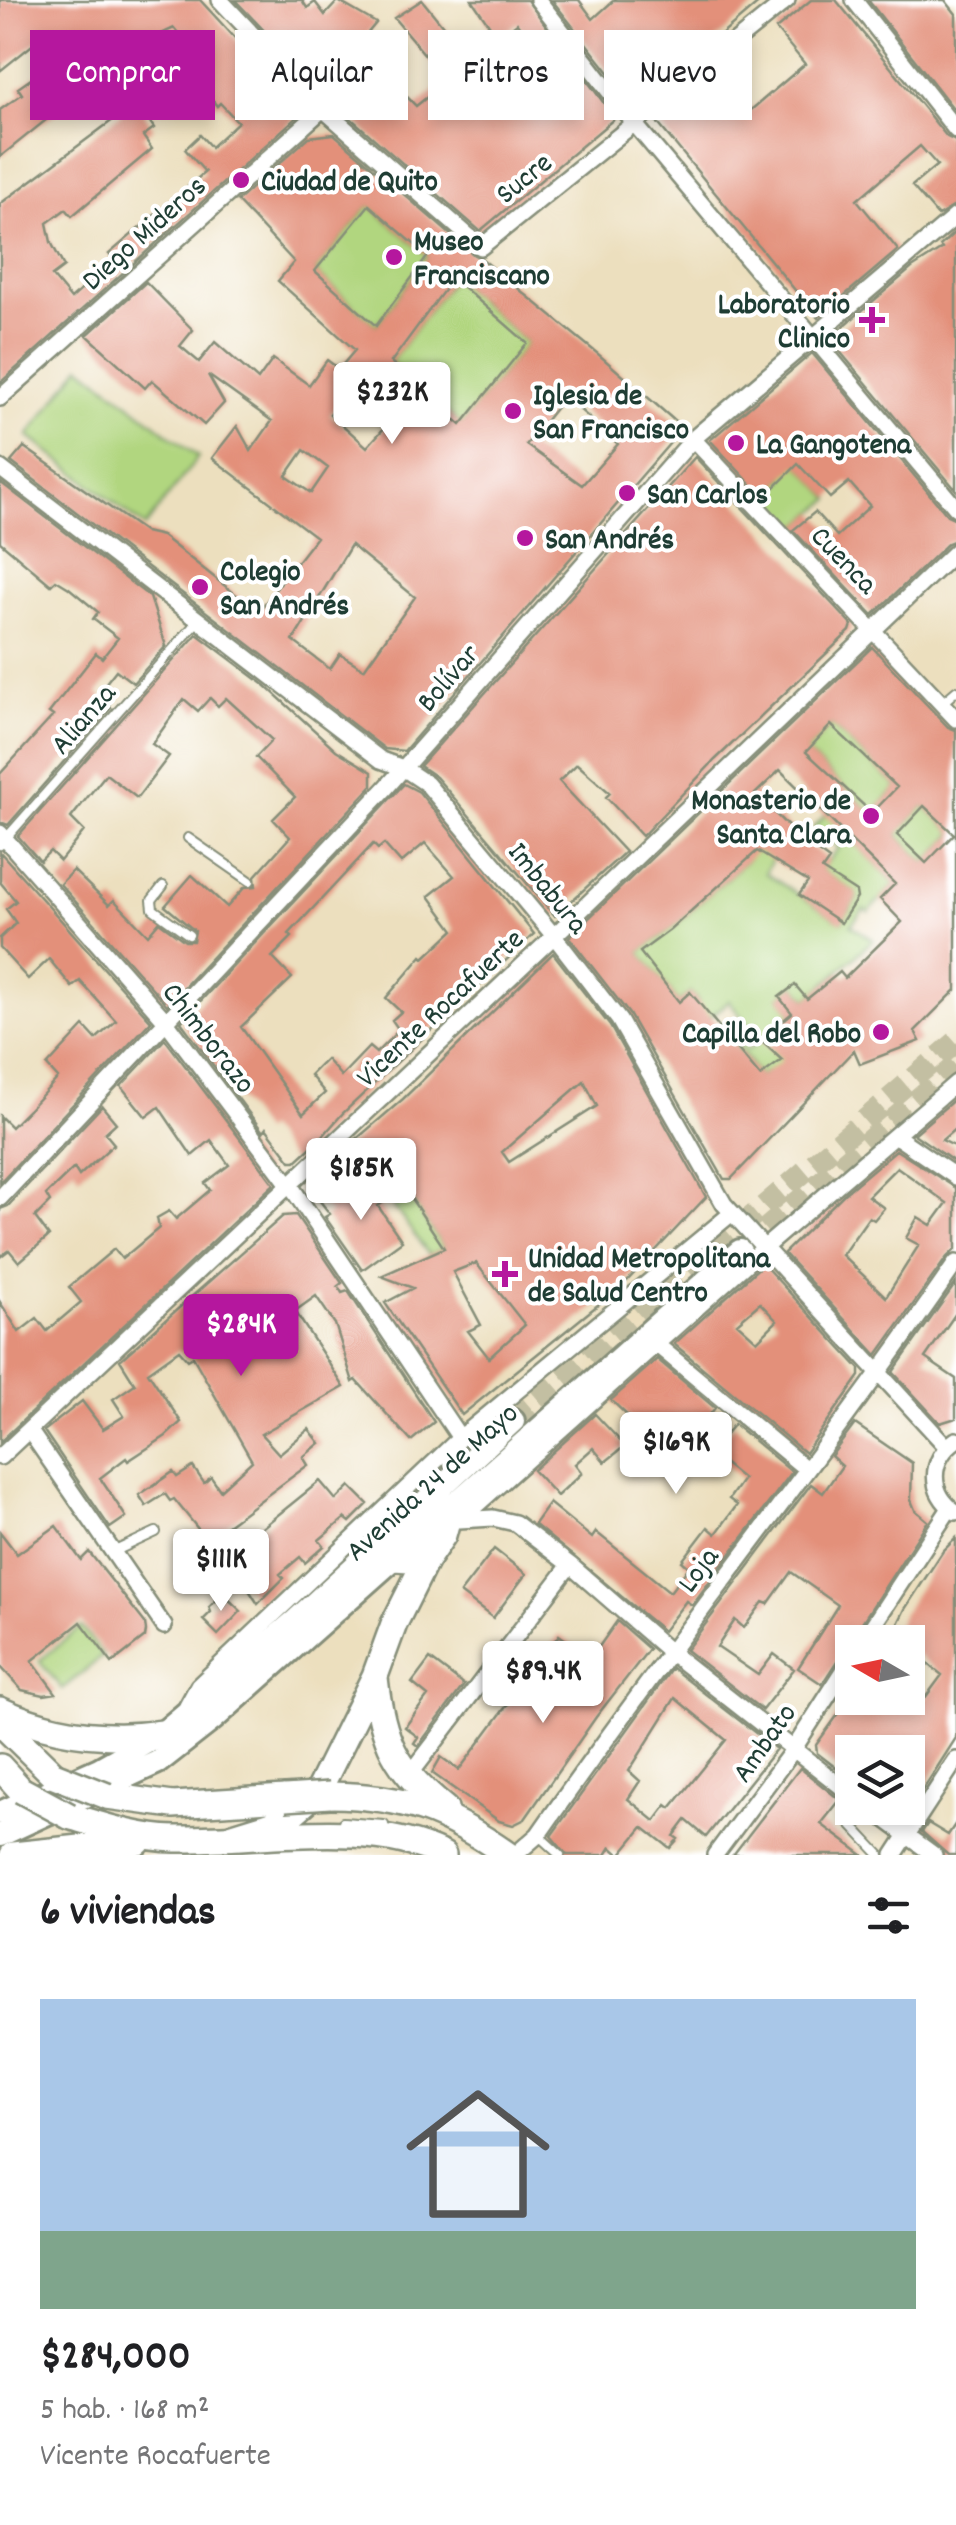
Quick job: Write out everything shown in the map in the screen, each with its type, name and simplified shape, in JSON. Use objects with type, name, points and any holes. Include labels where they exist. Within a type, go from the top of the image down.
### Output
[{"type":"main road","name":"Avenida 24 de Mayo","points":[[0,1835],[158,1762],[213,1719],[393,1558],[451,1520],[740,1251]]},
{"type":"main road","name":"Avenida 24 de Mayo","points":[[0,1813],[100,1769],[171,1726],[294,1622],[513,1420]]},
{"type":"main road","points":[[0,1722],[54,1775],[119,1798],[173,1805],[295,1811],[318,1790],[375,1676],[394,1624],[451,1520]]},
{"type":"main road","points":[[393,1558],[426,1560]]},
{"type":"main road","points":[[375,1676],[384,1735],[409,1776],[508,1855]]},
{"type":"main road","points":[[0,1710],[55,1730],[91,1736],[137,1737],[171,1726]]},
{"type":"main road","points":[[0,1767],[21,1790],[69,1816],[109,1828],[170,1833]]},
{"type":"main road","points":[[233,1831],[280,1809],[373,1796],[414,1803],[472,1830]]},
{"type":"main road","points":[[14,1855],[170,1833],[233,1831],[380,1834],[444,1851]]},
{"type":"street","points":[[220,0],[248,30]]},
{"type":"street","points":[[538,0],[633,122],[956,508]]},
{"type":"street","name":"Sucre","points":[[336,120],[482,246],[787,0]]},
{"type":"street","points":[[854,0],[956,130]]},
{"type":"street","name":"Diego Mideros","points":[[0,398],[311,120]]},
{"type":"street","name":"Bolívar","points":[[0,1198],[272,899],[403,768],[693,439],[956,216]]},
{"type":"street","name":"Cuenca","points":[[693,439],[956,719]]},
{"type":"street","name":"Imbabura","points":[[0,468],[381,760],[403,768],[427,784],[619,1020],[732,1213],[770,1248],[879,1374],[951,1444]]},
{"type":"street","name":"Vicente Rocafuerte","points":[[0,1457],[956,551]]},
{"type":"street","name":"Chimborazo","points":[[2,839],[165,1020],[290,1185],[460,1438]]},
{"type":"street","name":"Avenida 24 de Mayo","points":[[451,1520],[770,1248],[956,1083]]},
{"type":"street","points":[[896,1138],[956,1177]]},
{"type":"street","name":"Avenida 24 de Mayo","points":[[171,1726],[198,1686],[460,1438],[732,1213]]},
{"type":"street","name":"Loja","points":[[508,1855],[538,1835],[879,1374],[956,1263]]},
{"type":"street","points":[[656,1344],[806,1469]]},
{"type":"street","points":[[30,1430],[164,1626]]},
{"type":"street","points":[[874,1625],[953,1510],[936,1485],[935,1471],[951,1444]]},
{"type":"street","points":[[451,1520],[494,1518],[516,1523],[670,1652],[835,1781]]},
{"type":"street","points":[[409,1776],[570,1565]]},
{"type":"street","name":"Ambato","points":[[714,1855],[793,1750],[835,1685]]},
{"type":"street","points":[[894,1855],[919,1847],[956,1760]]},
{"type":"street","points":[[891,1825],[919,1847]]},
{"type":"lane","name":"Alianza","points":[[2,839],[197,622]]},
{"type":"lane","points":[[942,703],[956,691]]},
{"type":"lane","points":[[188,838],[250,882]]},
{"type":"lane","points":[[164,886],[152,900],[153,909],[189,935]]},
{"type":"lane","points":[[114,1552],[156,1532]]},
{"type":"lane","points":[[328,1800],[372,1806],[440,1824],[508,1855]]},
{"type":"lane","points":[[280,1809],[385,1825],[444,1851]]},
{"type":"lane","points":[[852,1825],[880,1855]]},
{"type":"lane","points":[[538,1835],[560,1855]]},
{"type":"green space","points":[[369,205],[428,256],[376,326],[315,271]]},
{"type":"green space","points":[[453,278],[527,343],[461,425],[391,362]]},
{"type":"green space","points":[[81,366],[198,457],[145,527],[28,436]]},
{"type":"green space","points":[[793,458],[831,499],[791,532],[762,500],[784,478]]},
{"type":"green space","points":[[831,725],[897,787],[872,813],[806,752]]},
{"type":"green space","points":[[924,806],[954,833],[926,863],[897,835]]},
{"type":"green space","points":[[826,814],[895,884],[851,925],[873,940],[808,999],[795,985],[780,997],[792,1013],[792,1068],[767,1071],[760,1076],[736,1044],[739,1040],[748,1050],[760,1040],[729,1001],[699,1026],[698,1001],[690,992],[679,1002],[640,952],[748,859],[730,839],[774,856],[765,873],[841,922],[857,898],[855,892],[821,870],[839,847],[813,828]]},
{"type":"green space","points":[[401,1141],[385,1161],[444,1248],[429,1255],[394,1207],[400,1195],[395,1185],[386,1181],[370,1194],[357,1176]]},
{"type":"green space","points":[[81,1627],[103,1656],[62,1689],[39,1661]]},
{"type":"building","points":[[0,0],[200,0],[235,38],[235,119],[220,103],[215,103],[215,30],[30,30],[30,47],[0,71]]},
{"type":"building","points":[[235,0],[302,0],[307,8],[315,2],[325,15],[338,1],[376,23],[370,30],[264,30]]},
{"type":"building","points":[[422,0],[446,30],[428,30],[428,58],[394,18]]},
{"type":"building","points":[[472,0],[527,0],[549,30],[522,30],[517,23],[508,30],[493,30]]},
{"type":"building","points":[[552,0],[579,0],[593,19],[614,0],[762,0],[727,30],[604,30],[604,66],[584,41],[584,30],[576,30]]},
{"type":"building","points":[[811,0],[836,0],[947,137],[956,141],[956,205],[938,216],[912,186],[937,165],[920,146],[857,200],[898,250],[818,318],[656,121],[752,120],[752,109],[805,64],[776,29]]},
{"type":"building","points":[[868,0],[945,0],[956,14],[956,112]]},
{"type":"building","points":[[584,76],[604,103],[604,120],[613,120],[480,231],[353,120],[408,120],[408,98],[416,106],[428,96],[428,120],[584,120]]},
{"type":"building","points":[[30,80],[30,120],[46,120],[0,157],[0,110],[22,94],[18,88]]},
{"type":"building","points":[[113,120],[149,120],[154,128],[143,136],[152,149],[72,216],[66,209],[47,223],[51,242],[64,267],[52,276],[71,299],[115,260],[109,254],[205,172],[185,149],[200,135],[211,147],[238,122],[294,120],[0,383],[0,204]]},
{"type":"building","points":[[334,134],[683,428],[404,751],[385,749],[11,462],[24,447],[145,532],[162,536],[258,612],[316,537],[212,458],[237,426],[251,451],[272,421],[208,375],[224,403],[204,425],[152,380],[145,388],[87,335],[146,282],[193,330],[180,346],[199,362],[215,342],[258,380],[273,359],[309,385],[327,360],[339,369],[355,350],[278,281],[294,262],[237,201],[309,137]],"holes":[[[369,205],[428,256],[376,326],[315,271]],[[453,278],[527,343],[461,425],[391,362]],[[356,384],[386,426],[367,447],[330,414]],[[565,396],[618,444],[582,485],[526,445]],[[304,450],[328,468],[311,493],[286,476]],[[351,545],[415,597],[364,669],[340,654],[330,669],[293,641]]]},
{"type":"building","points":[[956,231],[956,490],[831,337],[912,268],[942,249],[940,246]]},
{"type":"building","points":[[812,353],[947,515],[956,519],[956,540],[948,543],[873,615],[793,530],[815,512],[837,536],[870,506],[849,482],[830,498],[798,464],[764,498],[710,440]]},
{"type":"building","points":[[695,457],[852,625],[642,836],[606,797],[610,793],[577,764],[559,781],[625,852],[555,916],[436,777],[420,766]]},
{"type":"building","points":[[0,482],[150,597],[166,646],[133,683],[116,670],[98,693],[111,708],[8,825],[0,822],[0,774],[53,716],[49,713],[96,653],[102,658],[118,638],[93,619],[98,612],[69,588],[56,580],[51,585],[0,542]]},
{"type":"building","points":[[197,634],[266,686],[336,750],[372,772],[372,786],[167,1005],[60,884],[73,870],[109,905],[114,900],[148,935],[159,922],[185,941],[193,941],[195,931],[165,906],[192,875],[227,907],[245,887],[256,886],[255,876],[290,837],[273,819],[295,797],[256,757],[272,740],[226,698],[218,706],[210,698],[198,711],[184,699],[152,744],[169,756],[137,798],[106,774],[71,818],[84,831],[60,861],[50,851],[40,861],[18,836]]},
{"type":"building","points":[[872,647],[948,727],[956,730],[956,990],[915,1031],[920,1041],[860,1064],[854,1050],[731,1179],[724,1179],[629,1014],[569,937]],"holes":[[[831,725],[897,787],[872,813],[806,752]],[[780,770],[895,884],[880,899],[902,922],[845,978],[840,972],[807,999],[795,985],[779,997],[792,1013],[760,1040],[782,1060],[760,1076],[690,992],[679,1002],[640,952],[757,851],[808,882],[799,895],[841,923],[857,898],[856,892],[822,870],[829,860],[802,840],[755,794]],[[924,806],[954,834],[926,863],[897,835]]]},
{"type":"building","points":[[404,784],[419,792],[534,934],[296,1161],[291,1161],[266,1128],[263,1132],[181,1022]],"holes":[[[425,843],[454,876],[429,896],[454,930],[422,956],[386,998],[401,1012],[392,1020],[399,1030],[376,1053],[369,1047],[341,1076],[326,1059],[310,1075],[325,1093],[303,1114],[241,1027],[292,978],[272,957],[373,844],[378,849],[384,844],[401,863]]]},
{"type":"building","points":[[0,852],[151,1021],[0,1182],[0,1116],[11,1127],[58,1078],[47,1066],[84,1026],[96,1039],[116,1021],[80,981],[72,987],[49,959],[28,979],[0,948],[0,938],[16,923],[6,909],[16,901],[0,882]]},
{"type":"building","points":[[553,953],[610,1026],[706,1197],[625,1283],[462,1415],[385,1303],[413,1288],[381,1276],[444,1248],[383,1156],[358,1177],[338,1155],[403,1099]],"holes":[[[584,1081],[597,1106],[509,1162],[502,1152]],[[476,1263],[525,1325],[489,1358],[468,1331],[481,1325],[453,1272]]]},
{"type":"building","points":[[165,1039],[274,1184],[0,1442],[0,1302],[19,1332],[37,1318],[47,1331],[81,1302],[69,1287],[114,1249],[122,1259],[159,1228],[157,1218],[169,1211],[176,1219],[210,1190],[205,1183],[229,1165],[211,1140],[192,1156],[159,1107],[146,1117],[121,1086]]},
{"type":"building","points":[[956,1098],[956,1128],[942,1140],[956,1147],[956,1163],[914,1134]]},
{"type":"building","points":[[102,1106],[116,1123],[105,1133],[114,1144],[79,1176],[74,1168],[46,1195],[50,1202],[35,1217],[49,1236],[19,1262],[9,1250],[0,1257],[0,1209],[8,1206]]},
{"type":"building","points":[[896,1150],[956,1188],[956,1249],[877,1355],[784,1253]],"holes":[[[897,1167],[947,1203],[931,1225],[918,1217],[906,1238],[919,1245],[886,1297],[842,1255],[869,1217],[874,1220],[884,1208],[868,1196]]]},
{"type":"building","points":[[342,1186],[386,1190],[385,1201],[378,1206],[402,1241],[362,1270],[325,1217],[330,1214],[320,1201]]},
{"type":"building","points":[[296,1215],[342,1283],[338,1286],[342,1293],[348,1291],[434,1422],[411,1441],[356,1380],[353,1382],[335,1324],[316,1296],[295,1311],[344,1387],[261,1434],[279,1454],[309,1429],[320,1443],[303,1457],[308,1465],[207,1540],[174,1499],[170,1501],[165,1494],[146,1506],[139,1495],[173,1472],[177,1477],[193,1467],[204,1483],[211,1477],[220,1490],[252,1461],[193,1357],[188,1360],[179,1350],[148,1372],[181,1422],[100,1478],[126,1517],[110,1528],[44,1431],[82,1401],[103,1429],[124,1416],[113,1399],[135,1384],[120,1360],[283,1216]]},
{"type":"building","points":[[763,1264],[860,1369],[860,1376],[805,1453],[674,1344]],"holes":[[[760,1303],[777,1321],[757,1341],[737,1323]]]},
{"type":"building","points":[[956,1283],[956,1313],[925,1358],[956,1379],[956,1418],[940,1423],[893,1372]]},
{"type":"building","points":[[657,1359],[715,1408],[700,1427],[719,1442],[734,1424],[792,1472],[692,1605],[686,1601],[663,1631],[534,1524],[549,1503],[592,1538],[596,1532],[670,1592],[689,1567],[682,1561],[708,1527],[716,1534],[737,1505],[729,1499],[743,1479],[711,1453],[700,1465],[685,1453],[691,1446],[668,1425],[653,1440],[611,1400]]},
{"type":"building","points":[[595,1414],[625,1446],[605,1462],[593,1448],[575,1464],[582,1473],[557,1496],[533,1470]]},
{"type":"building","points":[[855,1424],[912,1463],[911,1500],[915,1510],[928,1521],[860,1625],[835,1625],[835,1664],[822,1684],[798,1668],[838,1605],[791,1572],[744,1628],[735,1620],[717,1647],[758,1675],[774,1654],[794,1669],[762,1710],[686,1650],[811,1484],[823,1493],[842,1466],[831,1456]]},
{"type":"building","points":[[320,1481],[336,1500],[350,1486],[368,1504],[350,1522],[345,1518],[319,1540],[324,1546],[305,1563],[300,1557],[280,1574],[284,1578],[258,1604],[227,1556]]},
{"type":"building","points":[[56,1526],[81,1560],[89,1552],[145,1623],[146,1631],[145,1637],[112,1663],[81,1622],[32,1661],[56,1693],[44,1695],[22,1690],[0,1666],[0,1532],[17,1554]]},
{"type":"building","points":[[956,1538],[956,1738],[925,1786],[925,1735],[835,1735],[835,1767],[817,1753],[816,1745],[838,1715],[925,1715],[925,1698],[942,1675],[925,1661],[925,1625],[897,1625],[943,1551]]},
{"type":"building","points":[[494,1549],[526,1574],[493,1618],[460,1593]]},
{"type":"building","points":[[223,1594],[241,1611],[218,1635],[203,1620],[211,1612],[209,1607]]},
{"type":"building","points":[[617,1621],[649,1649],[525,1819],[513,1825],[499,1821],[432,1773],[441,1757],[459,1770],[559,1635],[591,1658]]},
{"type":"building","points":[[430,1659],[464,1685],[418,1746],[414,1743],[418,1737],[405,1727],[428,1696],[412,1683]]},
{"type":"building","points":[[672,1668],[776,1749],[706,1837],[686,1820],[670,1848],[643,1827],[620,1855],[611,1847],[606,1855],[567,1855],[551,1836]],"holes":[[[675,1698],[726,1740],[671,1808],[667,1805],[655,1821],[628,1799],[640,1781],[629,1771]]]},
{"type":"building","points":[[800,1768],[835,1796],[835,1806],[821,1824],[863,1855],[733,1855]]},
{"type":"building","points":[[928,1823],[948,1835],[956,1823],[956,1855],[948,1855],[922,1832]]},
{"type":"tunnel","points":[[513,1421],[956,1042]]},
{"type":"tunnel","points":[[740,1251],[956,1066]]},
{"type":"place","name":"Ciudad de Quito","points":[[241,180]]},
{"type":"place","name":"Museo Franciscano","points":[[394,257]]},
{"type":"place","name":"Laboratorio Clinico","points":[[872,320]]},
{"type":"place","name":"Iglesia de San Francisco","points":[[513,411]]},
{"type":"place","name":"La Gangotena","points":[[736,443]]},
{"type":"place","name":"San Carlos","points":[[627,493]]},
{"type":"place","name":"San Andrés","points":[[525,538]]},
{"type":"place","name":"Colegio San Andrés","points":[[200,587]]},
{"type":"place","name":"Monasterio de Santa Clara","points":[[871,816]]},
{"type":"place","name":"Capilla del Robo","points":[[881,1032]]},
{"type":"place","name":"Unidad Metropolitana de Salud Centro","points":[[505,1274]]}]
